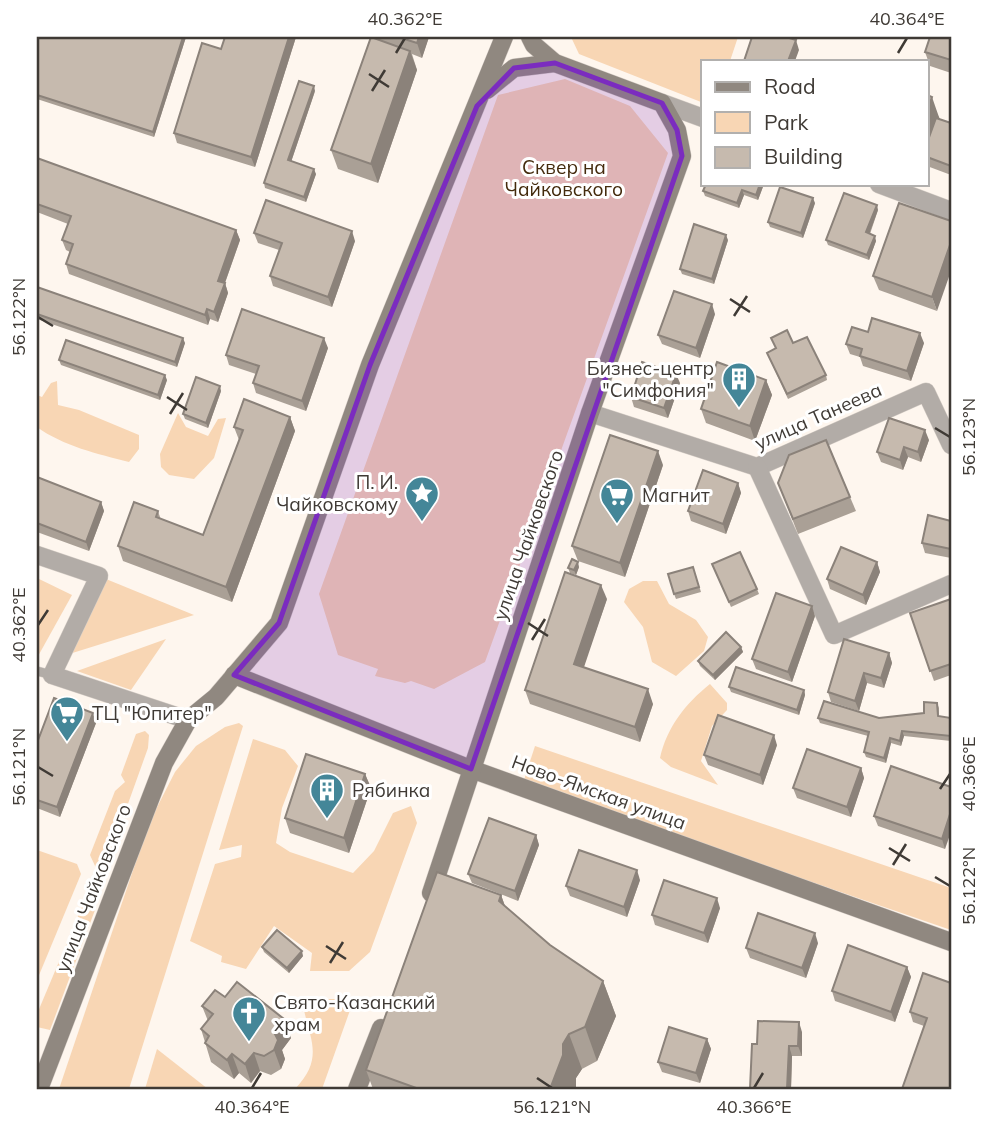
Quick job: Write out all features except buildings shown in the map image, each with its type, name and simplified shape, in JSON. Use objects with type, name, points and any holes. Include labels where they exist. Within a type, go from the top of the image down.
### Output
[{"type":"main road","name":"улица Чайковского","points":[[39,1089],[164,763],[188,720],[216,697],[279,623],[370,365],[503,37]]},
{"type":"main road","name":"улица Чайковского","points":[[423,915],[590,413],[682,156],[677,130],[662,103],[555,63],[534,45],[530,37]]},
{"type":"main road","name":"улица Чайковского","points":[[477,106],[488,89],[513,68],[555,63]]},
{"type":"main road","name":"Ново-Ямская улица","points":[[234,675],[471,769],[951,942]]},
{"type":"main road","points":[[357,1089],[388,1010]]},
{"type":"street","points":[[662,103],[701,117]]},
{"type":"street","points":[[884,186],[951,211]]},
{"type":"street","name":"улица Танеева","points":[[590,413],[757,467],[926,392],[951,445]]},
{"type":"street","points":[[757,467],[834,635],[951,584]]},
{"type":"street","points":[[37,555],[99,576],[45,673],[188,720]]},
{"type":"highlighted area","points":[[555,63],[662,103],[677,130],[682,156],[471,769],[234,675],[279,623],[370,365],[477,106],[514,68]]},
{"type":"green space","points":[[571,37],[738,37],[730,60],[701,60],[701,102],[579,54]]},
{"type":"green space","name":"Сквер на Чайковского","points":[[565,79],[630,106],[668,153],[485,662],[434,689],[411,681],[405,683],[375,676],[378,669],[338,655],[319,594],[498,95]]},
{"type":"green space","points":[[57,381],[58,405],[79,410],[139,435],[139,449],[129,462],[69,444],[37,427],[37,395],[42,397],[51,383]]},
{"type":"green space","points":[[178,413],[186,427],[208,436],[218,419],[226,418],[214,458],[194,479],[169,475],[161,467],[160,454]]},
{"type":"green space","points":[[37,578],[72,595],[37,658]]},
{"type":"green space","points":[[106,579],[194,615],[66,655]]},
{"type":"green space","points":[[643,581],[657,581],[669,604],[696,620],[708,637],[704,651],[676,676],[652,662],[643,627],[624,602],[629,589]]},
{"type":"green space","points":[[166,639],[131,690],[77,671]]},
{"type":"green space","points":[[710,684],[727,703],[727,710],[712,726],[701,761],[718,785],[671,767],[660,758],[667,736],[678,717]]},
{"type":"green space","points":[[239,723],[243,726],[129,1089],[59,1089],[149,823],[175,772],[196,746],[225,727]]},
{"type":"green space","points":[[145,731],[149,735],[148,748],[101,879],[90,855],[115,791],[125,782],[121,775],[136,734]]},
{"type":"green space","points":[[253,739],[285,750],[298,766],[282,808],[276,843],[290,852],[353,873],[374,851],[393,813],[411,806],[417,823],[370,952],[349,971],[310,971],[312,953],[274,926],[246,969],[221,962],[222,956],[190,941],[215,864],[241,857],[242,845],[219,850]]},
{"type":"green space","points":[[535,746],[951,888],[951,930],[523,783]]},
{"type":"green space","points":[[37,850],[77,864],[81,874],[37,980]]},
{"type":"green space","points":[[92,883],[95,910],[50,1030],[37,1027],[37,1014]]},
{"type":"green space","points":[[302,999],[354,999],[322,1089],[295,1089],[305,1077],[313,1056]]},
{"type":"green space","points":[[157,1049],[208,1089],[145,1089]]},
{"type":"place","name":"Бизнес-центр \"Симфония\"","points":[[739,409]]},
{"type":"place","name":"П. И. Чайковскому","points":[[422,523]]},
{"type":"place","name":"Магнит","points":[[617,525]]},
{"type":"place","name":"ТЦ \"Юпитер\"","points":[[67,743]]},
{"type":"place","name":"Рябинка","points":[[327,820]]},
{"type":"place","name":"Свято-Казанский храм","points":[[249,1043]]}]
